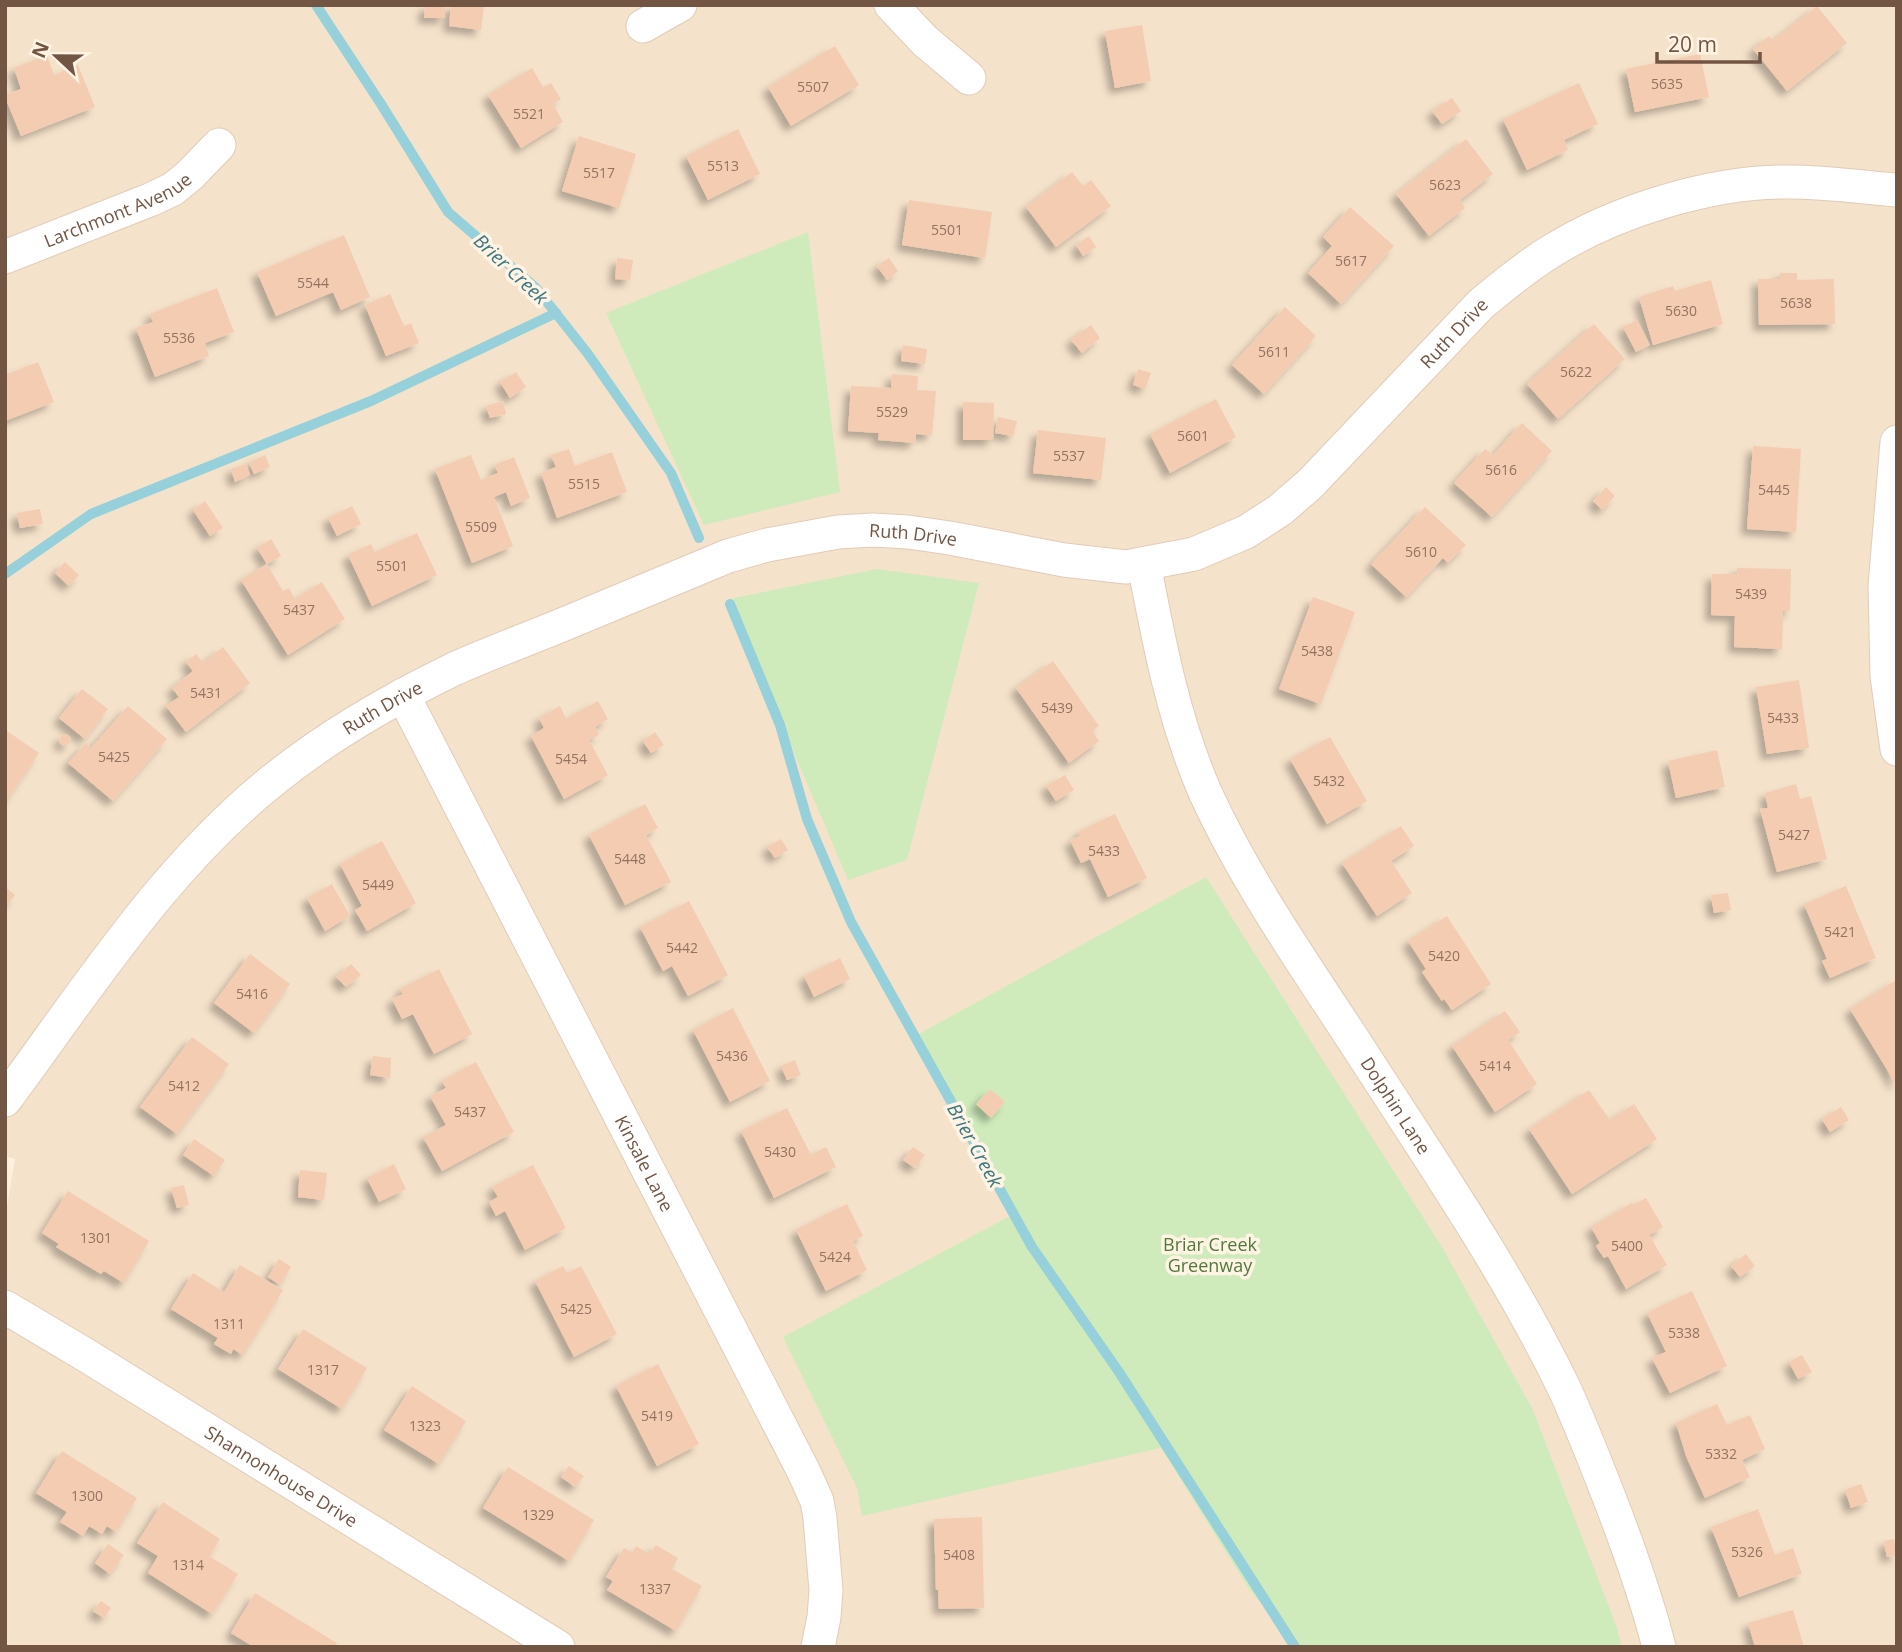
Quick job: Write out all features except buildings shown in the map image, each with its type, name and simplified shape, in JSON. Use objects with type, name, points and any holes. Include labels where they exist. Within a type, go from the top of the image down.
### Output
[{"type":"street","points":[[643,26],[680,5]]},
{"type":"street","points":[[891,5],[925,41],[970,78]]},
{"type":"street","name":"Larchmont Avenue","points":[[5,257],[152,200],[190,176],[219,145]]},
{"type":"street","name":"Ruth Drive","points":[[5,1100],[134,925],[202,846],[240,809],[317,747],[402,695],[456,668],[728,556],[767,545],[826,534],[873,530],[908,532],[1064,560],[1126,567],[1194,554],[1246,532],[1280,510],[1310,484],[1481,304],[1550,252],[1594,228],[1656,204],[1689,195],[1743,186],[1789,182],[1897,190]]},
{"type":"street","points":[[1897,442],[1885,586],[1887,676],[1897,749]]},
{"type":"street","name":"Dolphin Lane","points":[[1143,564],[1166,676],[1179,722],[1205,790],[1239,862],[1460,1206],[1539,1341],[1565,1391],[1597,1468],[1646,1601],[1659,1647]]},
{"type":"street","name":"Kinsale Lane","points":[[402,695],[808,1480],[817,1501],[820,1518],[826,1590],[818,1647]]},
{"type":"street","name":"Shannonhouse Drive","points":[[5,1307],[558,1647]]},
{"type":"shaded area","points":[[5,5],[1897,5],[1897,1647],[5,1647],[5,1218],[15,1159],[5,1156]]},
{"type":"green space","points":[[808,232],[840,492],[704,525],[606,313]]},
{"type":"green space","points":[[877,569],[979,583],[907,860],[848,880],[729,599]]},
{"type":"green space","name":"Briar Creek Greenway","points":[[1206,877],[1442,1247],[1532,1408],[1616,1625],[1622,1647],[1296,1647],[1247,1586],[1161,1448],[862,1516],[857,1488],[783,1337],[1014,1214],[915,1036]]},
{"type":"waterway","name":"Brier Creek","points":[[316,5],[448,212],[536,288],[588,354],[671,473],[699,538]]},
{"type":"waterway","points":[[5,574],[91,514],[371,401],[556,313]]},
{"type":"waterway","name":"Brier Creek","points":[[730,604],[780,725],[807,819],[851,922],[1032,1247],[1119,1372],[1295,1647]]}]
